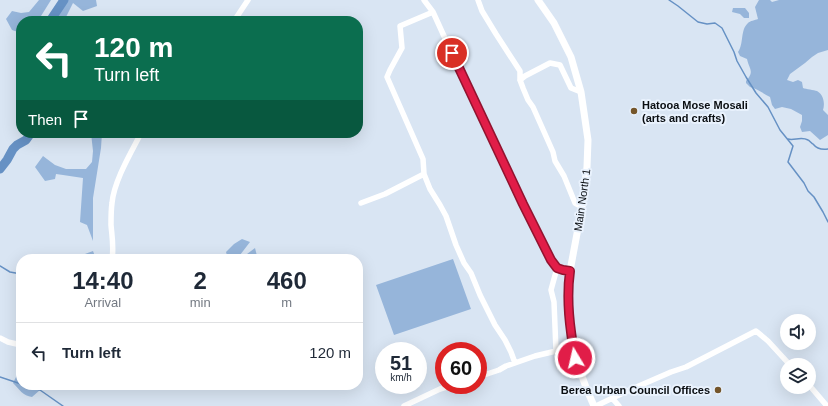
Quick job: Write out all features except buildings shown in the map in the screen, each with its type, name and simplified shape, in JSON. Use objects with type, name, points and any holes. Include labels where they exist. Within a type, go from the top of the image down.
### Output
[{"type":"main road","name":"Main North 1","points":[[538,0],[554,23],[571,57],[581,92],[588,140],[587,167],[582,207],[568,286],[569,318],[575,358],[587,390],[595,406]]},
{"type":"street","points":[[237,16],[248,0]]},
{"type":"street","points":[[424,0],[429,2],[464,80],[551,260],[557,268],[570,271]]},
{"type":"street","points":[[478,0],[482,11],[520,71],[520,80],[553,152],[554,161],[564,176],[575,203],[582,207]]},
{"type":"street","points":[[433,12],[400,26],[402,48],[387,77],[423,159],[424,174],[430,189],[446,216],[464,263],[471,273],[494,325],[505,340],[515,363]]},
{"type":"street","points":[[520,80],[550,63],[560,65],[571,88],[581,92]]},
{"type":"street","points":[[113,254],[114,243],[111,223],[114,192],[117,181],[138,138]]},
{"type":"street","points":[[361,203],[385,194],[424,174]]},
{"type":"street","points":[[556,351],[554,302],[551,290],[557,268]]},
{"type":"street","points":[[595,406],[671,372],[686,367],[756,331],[768,341],[784,358]]},
{"type":"street","points":[[0,338],[16,344]]},
{"type":"street","points":[[487,374],[535,356],[573,347]]},
{"type":"street","points":[[404,406],[435,391]]},
{"type":"street","points":[[816,393],[827,406]]},
{"type":"street","points":[[612,398],[619,406]]},
{"type":"shaded area","points":[[39,0],[51,0],[41,16],[16,16],[16,31],[12,30],[6,19],[12,11],[21,13],[29,12]]},
{"type":"shaded area","points":[[66,0],[96,0],[97,6],[83,11],[73,3],[66,16],[58,16]]},
{"type":"shaded area","points":[[759,0],[770,0],[772,2],[779,0],[828,0],[828,50],[818,53],[812,57],[790,74],[787,80],[793,82],[798,80],[802,82],[803,88],[817,91],[823,97],[823,110],[828,115],[828,135],[820,140],[810,131],[802,132],[800,127],[802,115],[791,109],[782,107],[775,109],[772,105],[770,97],[750,87],[746,83],[751,70],[747,59],[740,56],[738,52],[744,29],[748,23],[758,19],[755,7]]},
{"type":"shaded area","points":[[733,8],[745,8],[749,13],[749,18],[744,18],[740,14],[732,12]]},
{"type":"shaded area","points":[[92,138],[102,138],[93,198],[93,241],[87,225],[80,222],[83,178],[56,174],[55,179],[45,181],[35,167],[43,156],[55,165],[66,169],[86,169],[92,162],[93,151]]},
{"type":"shaded area","points":[[242,239],[250,242],[241,254],[227,254],[226,252]]},
{"type":"shaded area","points":[[255,248],[256,254],[247,254]]},
{"type":"shaded area","points":[[93,251],[94,254],[85,254]]},
{"type":"shaded area","points":[[453,259],[471,309],[394,335],[376,285]]},
{"type":"shaded area","points":[[16,377],[16,386],[13,383]]},
{"type":"shaded area","points":[[19,390],[40,390],[32,397]]},
{"type":"waterway","points":[[53,16],[64,0]]},
{"type":"waterway","points":[[669,0],[698,22],[707,24],[715,23],[722,28],[746,77],[756,93],[768,107],[780,130],[793,146],[788,162],[804,183],[808,191],[814,197],[828,222]]},
{"type":"waterway","points":[[0,169],[13,149],[27,138]]},
{"type":"waterway","points":[[788,139],[805,139],[818,148],[828,149]]},
{"type":"waterway","points":[[0,266],[10,272],[16,273]]},
{"type":"waterway","points":[[0,377],[16,382]]},
{"type":"waterway","points":[[40,390],[63,406]]},
{"type":"place","name":"Hatooa Mose Mosali (arts and crafts)","points":[[634,111]]},
{"type":"place","name":"Berea Urban Council Offices","points":[[718,390]]},
{"type":"route","points":[[452,53],[551,260],[557,268],[570,271],[568,286],[569,318],[575,358]]}]
